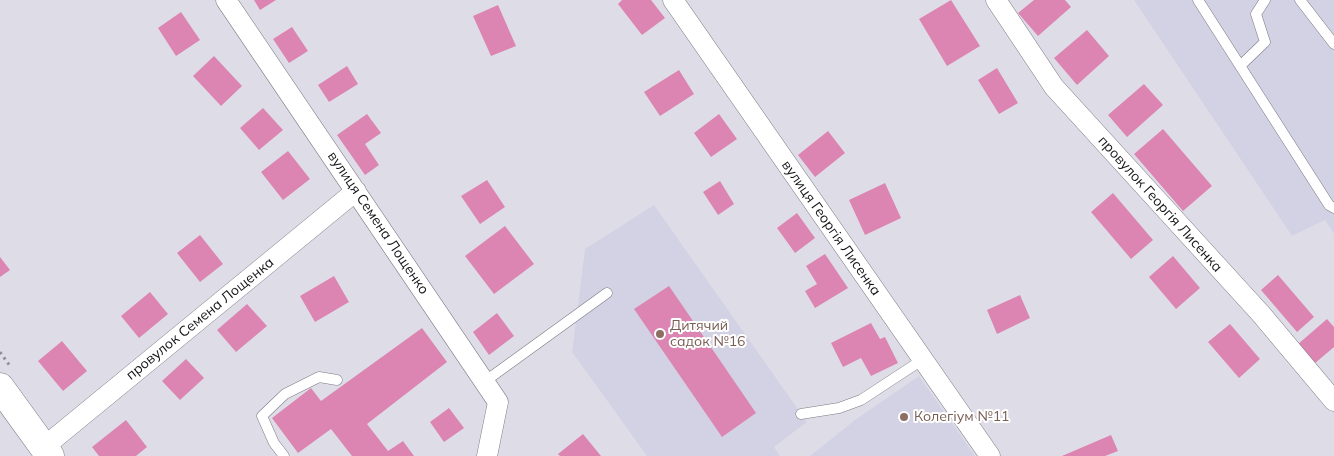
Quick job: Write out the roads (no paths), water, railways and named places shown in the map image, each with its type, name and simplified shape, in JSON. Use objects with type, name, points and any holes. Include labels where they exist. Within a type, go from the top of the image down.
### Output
[{"type":"main road","points":[[0,387],[47,452]]},
{"type":"street","name":"вулиця Семена Лощенко","points":[[226,0],[498,402],[487,456]]},
{"type":"street","name":"вулиця Георгія Лисенка","points":[[673,0],[990,456]]},
{"type":"street","name":"провулок Георгія Лисенка","points":[[996,0],[1054,87],[1261,314],[1334,401]]},
{"type":"street","name":"провулок Семена Лощенка","points":[[47,452],[356,191]]},
{"type":"lane","points":[[1198,0],[1329,205],[1334,208]]},
{"type":"lane","points":[[1240,66],[1265,42],[1256,14],[1266,0]]},
{"type":"lane","points":[[1300,0],[1334,44]]},
{"type":"lane","points":[[484,382],[608,293]]},
{"type":"lane","points":[[801,414],[839,408],[861,400],[922,360]]},
{"type":"lane","points":[[284,456],[274,443],[262,416],[285,394],[320,377],[337,380]]},
{"type":"place","name":"Дитячий садок №16","points":[[660,334]]},
{"type":"place","name":"Колегіум №11","points":[[904,417]]}]
